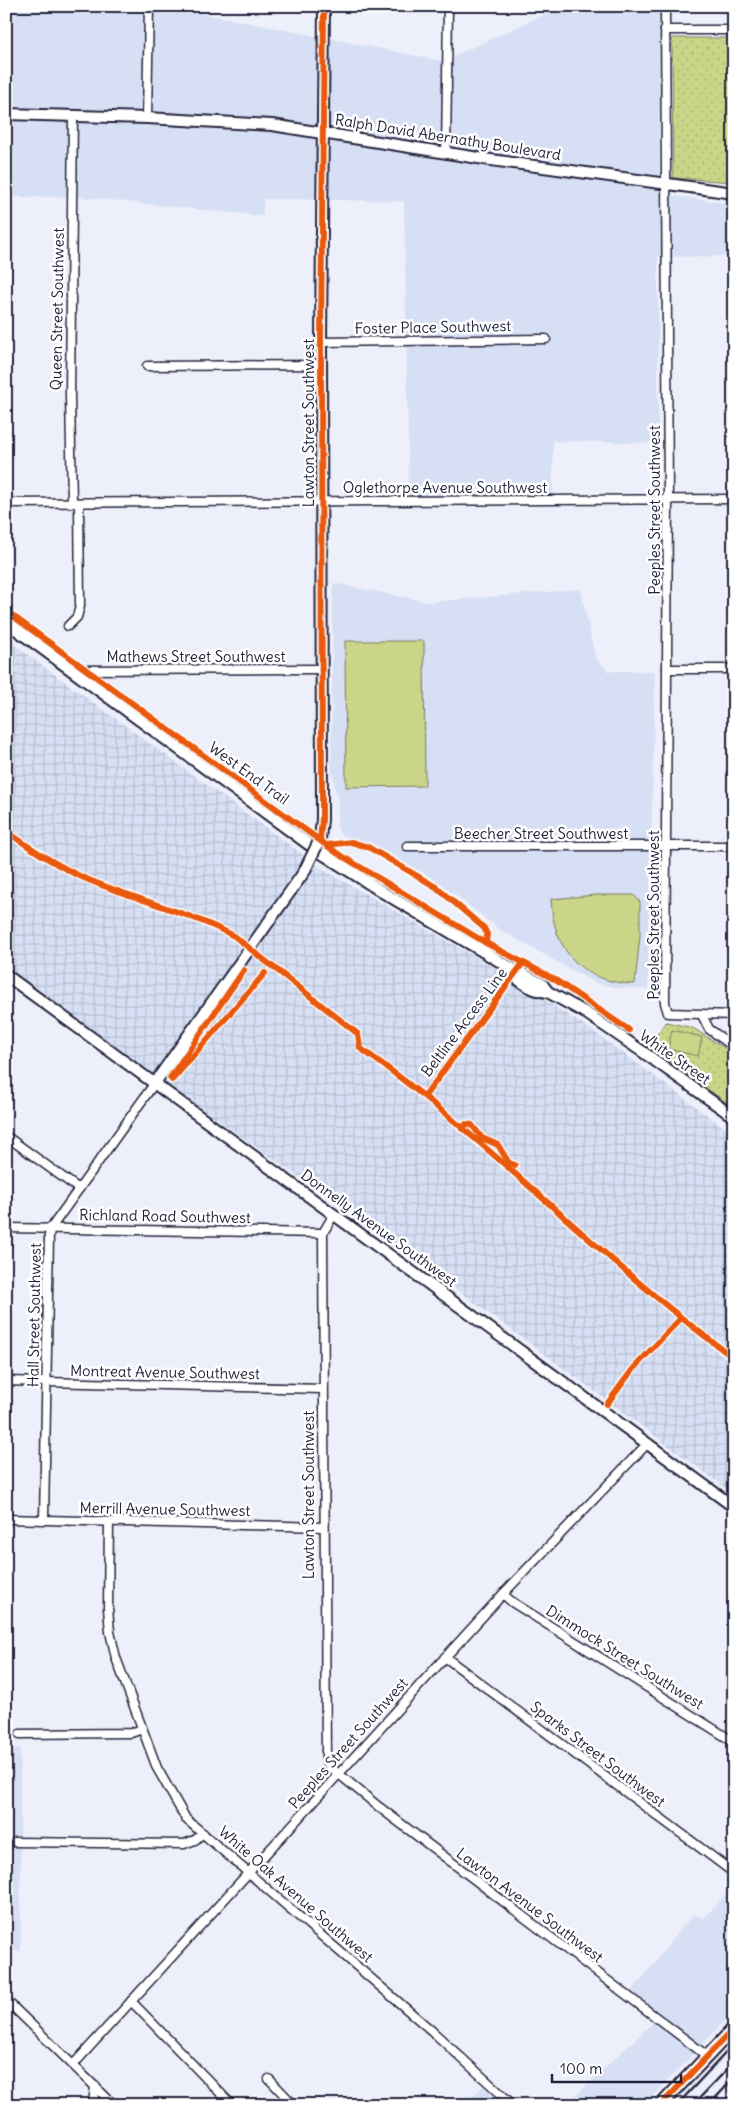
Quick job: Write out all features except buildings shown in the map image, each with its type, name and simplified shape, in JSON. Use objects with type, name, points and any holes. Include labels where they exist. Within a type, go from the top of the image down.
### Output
[{"type":"main road","points":[[661,2105],[734,2028]]},
{"type":"street","points":[[147,118],[150,6]]},
{"type":"street","name":"Lawton Street Southwest","points":[[154,1084],[304,872],[320,839],[322,819],[321,342],[324,6]]},
{"type":"street","points":[[446,153],[448,6]]},
{"type":"street","name":"Peeples Street Southwest","points":[[665,6],[668,500],[665,1004],[668,1013],[702,1015]]},
{"type":"street","points":[[665,30],[734,30]]},
{"type":"street","name":"Ralph David Abernathy Boulevard","points":[[6,114],[147,118],[268,125],[665,185],[734,193]]},
{"type":"street","name":"Queen Street Southwest","points":[[68,626],[77,617],[80,606],[70,395],[73,115]]},
{"type":"street","name":"Foster Place Southwest","points":[[321,342],[546,339]]},
{"type":"street","points":[[146,366],[321,365]]},
{"type":"street","name":"Oglethorpe Avenue Southwest","points":[[6,503],[734,500]]},
{"type":"street","name":"White Street","points":[[6,622],[315,849],[384,893],[504,964],[514,977],[538,991],[548,992],[599,1022],[734,1117]]},
{"type":"street","name":"Mathews Street Southwest","points":[[72,670],[321,669]]},
{"type":"street","points":[[667,669],[734,669]]},
{"type":"street","name":"Beecher Street Southwest","points":[[407,846],[734,846]]},
{"type":"street","name":"Donnelly Avenue Southwest","points":[[6,976],[734,1506]]},
{"type":"street","points":[[734,1014],[702,1015],[710,1029],[734,1047]]},
{"type":"street","name":"Hall Street Southwest","points":[[44,1520],[49,1235],[51,1228],[154,1084]]},
{"type":"street","points":[[6,1136],[79,1189]]},
{"type":"street","name":"Lawton Street Southwest","points":[[334,1214],[323,1233],[323,1527],[326,1759],[328,1765],[339,1774]]},
{"type":"street","name":"Richland Road Southwest","points":[[6,1228],[323,1233]]},
{"type":"street","name":"Montreat Avenue Southwest","points":[[6,1382],[322,1389]]},
{"type":"street","name":"Peeples Street Southwest","points":[[73,2065],[503,1594],[648,1444]]},
{"type":"street","name":"Merrill Avenue Southwest","points":[[6,1519],[323,1527]]},
{"type":"street","points":[[109,1522],[108,1608],[110,1632],[116,1658],[157,1768],[186,1819],[203,1833]]},
{"type":"street","name":"Dimmock Street Southwest","points":[[503,1594],[512,1602],[734,1742]]},
{"type":"street","name":"Sparks Street Southwest","points":[[445,1657],[734,1873]]},
{"type":"street","points":[[20,1734],[131,1733],[142,1730]]},
{"type":"street","name":"Lawton Avenue Southwest","points":[[339,1774],[379,1807],[707,2056]]},
{"type":"street","name":"White Oak Avenue Southwest","points":[[16,1842],[184,1844],[195,1840],[203,1833],[432,2031],[513,2105]]},
{"type":"street","points":[[6,2000],[114,2105]]},
{"type":"street","points":[[131,2001],[232,2105]]},
{"type":"street","points":[[269,2079],[294,2105]]},
{"type":"street","points":[[92,2105],[95,2086]]},
{"type":"street","points":[[730,2105],[734,2101]]},
{"type":"shaded area","points":[[6,6],[164,6],[443,61],[563,6],[661,6],[659,194],[734,204],[734,256],[658,257],[658,443],[553,441],[553,505],[409,504],[404,201],[263,199],[263,216],[80,197],[6,197]]},
{"type":"shaded area","points":[[333,583],[429,602],[581,589],[595,658],[608,671],[655,671],[648,989],[619,988],[595,983],[500,930],[439,882],[376,846],[341,835],[337,827],[338,803],[331,766]]},
{"type":"shaded area","points":[[6,639],[324,870],[500,971],[593,1031],[734,1135],[734,1494],[384,1236],[167,1085],[6,967]]},
{"type":"shaded area","points":[[20,1748],[21,1951],[6,1952],[6,1749]]},
{"type":"shaded area","points":[[734,1886],[734,2011],[645,2105],[565,2105],[654,2022],[625,2000],[693,1914],[704,1918]]},
{"type":"shaded area","points":[[483,2086],[502,2105],[463,2105]]},
{"type":"green space","points":[[672,38],[734,38],[734,182],[673,178]]},
{"type":"green space","points":[[345,641],[424,641],[425,786],[346,787]]},
{"type":"green space","points":[[596,895],[634,895],[640,902],[640,935],[635,984],[600,978],[574,961],[564,948],[553,918],[551,899]]},
{"type":"green space","points":[[666,1022],[693,1028],[734,1054],[734,1108],[648,1046]]},
{"type":"green space","points":[[672,1030],[702,1037],[698,1056],[668,1049]]},
{"type":"railway","points":[[677,2105],[734,2044]]},
{"type":"railway","points":[[693,2105],[734,2062]]},
{"type":"railway","points":[[709,2105],[734,2078]]},
{"type":"cycle path","points":[[320,839],[322,819],[321,342],[324,6]]},
{"type":"cycle path","name":"West End Trail","points":[[6,611],[337,853],[486,943],[487,934],[484,928],[436,887],[368,847],[351,842],[328,845]]},
{"type":"cycle path","points":[[6,831],[44,856],[84,878],[197,919],[234,936],[358,1034],[360,1048],[456,1122],[639,1283],[734,1358]]},
{"type":"cycle path","points":[[486,943],[554,979],[629,1030]]},
{"type":"cycle path","name":"Beltline Access Line","points":[[425,1096],[523,963]]},
{"type":"cycle path","points":[[244,970],[170,1078],[172,1080],[265,973]]},
{"type":"cycle path","points":[[462,1129],[466,1124],[472,1125],[482,1138],[498,1145],[509,1163],[515,1165]]},
{"type":"cycle path","points":[[607,1404],[633,1369],[680,1319]]},
{"type":"cycle path","points":[[661,2105],[734,2028]]}]
